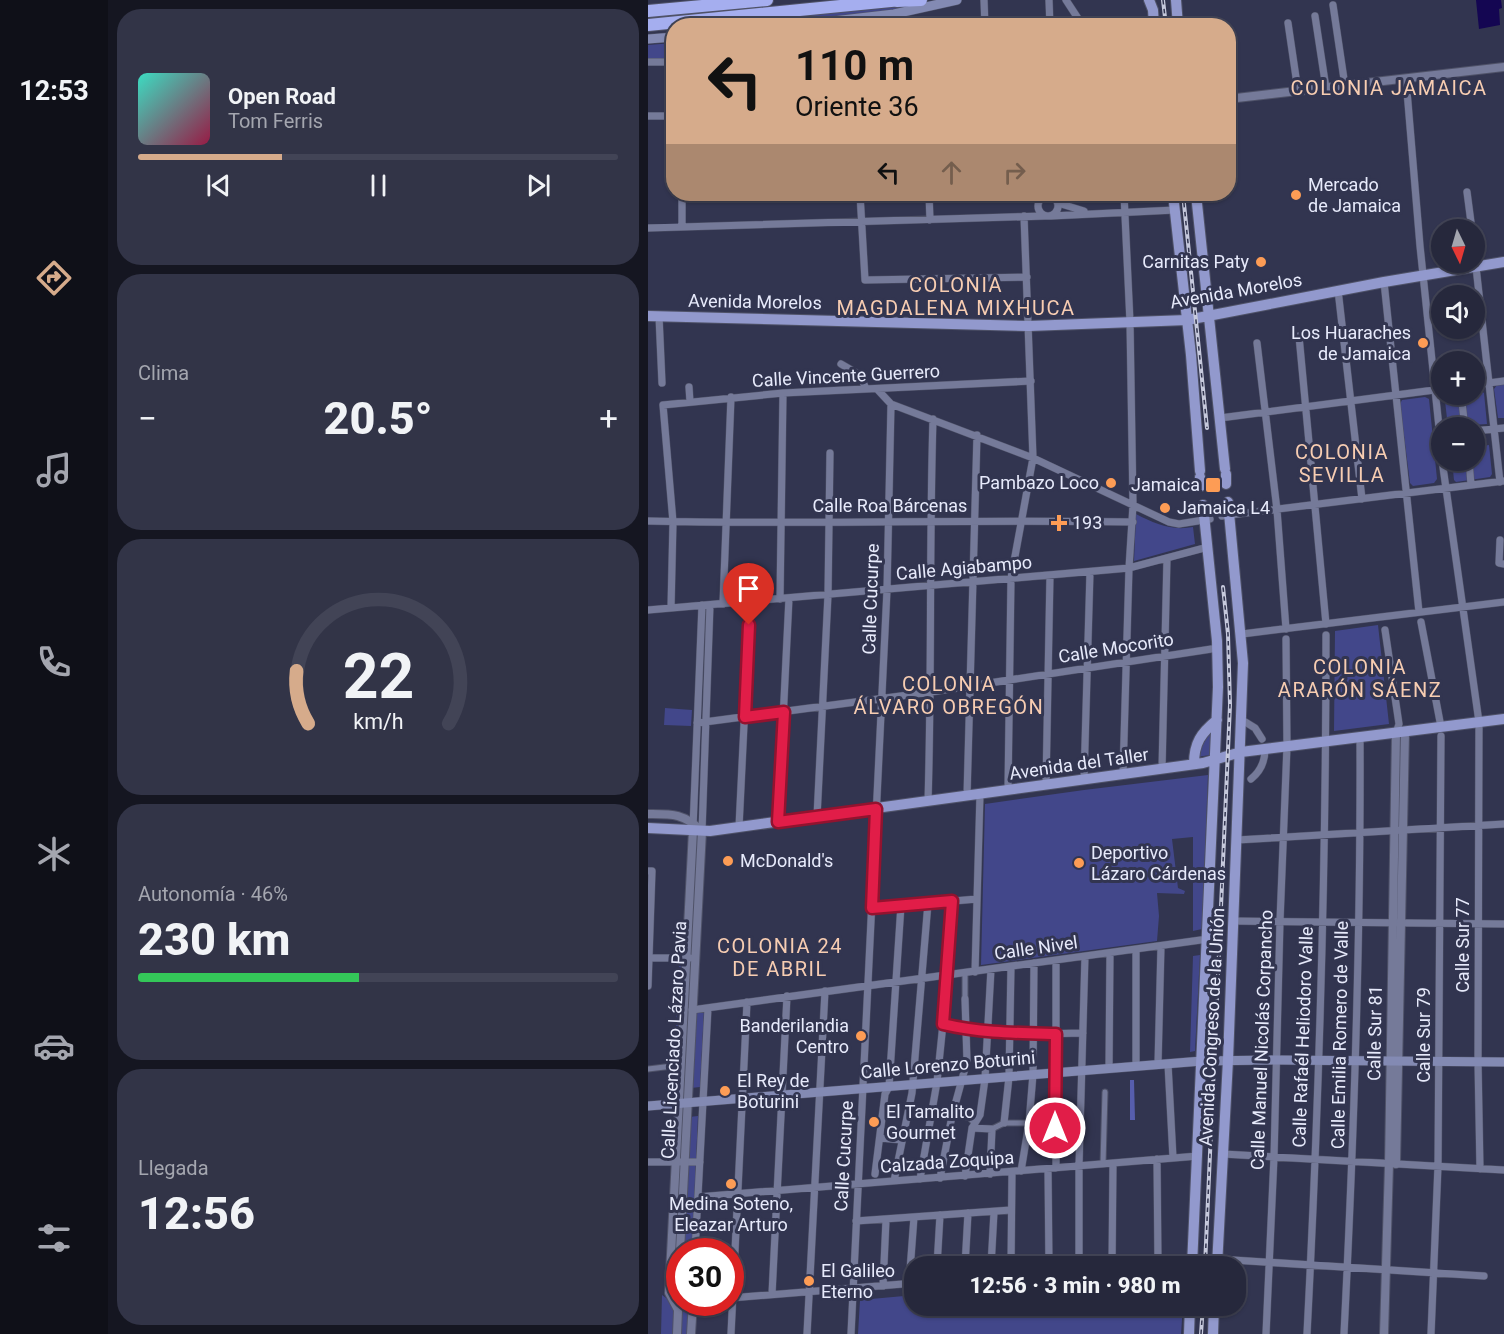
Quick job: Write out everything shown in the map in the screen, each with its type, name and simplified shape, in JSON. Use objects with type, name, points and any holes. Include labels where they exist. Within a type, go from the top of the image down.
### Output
[{"type":"highway","points":[[648,9],[663,10],[767,0]]},
{"type":"highway","points":[[719,18],[899,0],[921,0]]},
{"type":"highway","points":[[648,25],[666,23]]},
{"type":"highway","points":[[648,30],[666,26]]},
{"type":"main road","points":[[861,18],[894,14],[957,0]]},
{"type":"main road","points":[[1149,0],[1154,18]]},
{"type":"main road","points":[[1176,0],[1177,18]]},
{"type":"main road","points":[[648,39],[666,37]]},
{"type":"main road","name":"Avenida Congreso de la Unión","points":[[1174,201],[1218,648],[1218,720],[1192,1256]]},
{"type":"main road","name":"Avenida Congreso de la Unión","points":[[1197,201],[1227,486],[1226,516],[1242,634],[1241,753],[1217,1256]]},
{"type":"main road","name":"Avenida Morelos","points":[[1485,266],[1504,262]]},
{"type":"main road","name":"Avenida Morelos","points":[[654,316],[1029,326],[1130,326],[1187,320],[1436,273]]},
{"type":"main road","name":"Avenida del Taller","points":[[651,827],[739,827],[1194,764],[1241,753],[1264,744],[1287,746],[1326,742],[1400,730],[1441,732],[1479,722],[1504,719]]},
{"type":"main road","points":[[1194,764],[1196,743],[1204,731],[1218,720]]},
{"type":"main road","name":"Calle Lorenzo Boturini","points":[[648,1106],[1202,1061],[1504,1062]]},
{"type":"main road","points":[[1189,1334],[1190,1316]]},
{"type":"main road","points":[[1213,1334],[1214,1316]]},
{"type":"street","points":[[984,0],[985,18]]},
{"type":"street","points":[[1049,0],[1050,18]]},
{"type":"street","points":[[1066,0],[1078,18]]},
{"type":"street","points":[[1333,5],[1345,86]]},
{"type":"street","points":[[1315,16],[1326,88]]},
{"type":"street","points":[[1288,23],[1298,91]]},
{"type":"street","points":[[648,62],[666,62]]},
{"type":"street","points":[[1236,98],[1504,67]]},
{"type":"street","name":"Calle Sur 77","points":[[1406,78],[1423,275],[1433,351]]},
{"type":"street","points":[[648,116],[666,116]]},
{"type":"street","points":[[1467,192],[1471,219]]},
{"type":"street","points":[[682,201],[682,227]]},
{"type":"street","points":[[860,201],[865,280],[1027,277]]},
{"type":"street","points":[[929,201],[930,220]]},
{"type":"street","points":[[1008,790],[1011,578],[1033,458],[1024,216],[1037,201]]},
{"type":"street","points":[[1040,201],[1039,211],[1048,216]]},
{"type":"street","points":[[1048,216],[1057,211],[1055,201]]},
{"type":"street","points":[[1062,201],[1092,213]]},
{"type":"street","points":[[1123,774],[1129,568],[1133,522],[1130,326],[1124,201]]},
{"type":"street","points":[[648,228],[1175,210]]},
{"type":"street","points":[[1226,516],[1502,482],[1488,383],[1478,273]]},
{"type":"street","points":[[1384,282],[1419,612]]},
{"type":"street","points":[[1338,290],[1362,500]]},
{"type":"street","points":[[654,316],[662,384]]},
{"type":"street","points":[[1299,336],[1326,624]]},
{"type":"street","points":[[1257,343],[1277,510],[1286,629]]},
{"type":"street","points":[[841,364],[860,375],[866,389]]},
{"type":"street","name":"Calle Vincente Guerrero","points":[[673,522],[663,405],[783,393],[1031,381]]},
{"type":"street","points":[[1485,383],[1504,381]]},
{"type":"street","points":[[689,387],[690,402]]},
{"type":"street","points":[[877,389],[891,404],[1033,458],[1168,522],[1179,524],[1207,520]]},
{"type":"street","points":[[1220,418],[1431,391]]},
{"type":"street","points":[[780,599],[783,393]]},
{"type":"street","points":[[723,604],[731,397]]},
{"type":"street","name":"Calle Cucurpe","points":[[851,1334],[887,590],[891,404]]},
{"type":"street","points":[[928,801],[933,420]]},
{"type":"street","points":[[1485,430],[1504,428]]},
{"type":"street","points":[[967,796],[976,435]]},
{"type":"street","points":[[817,817],[828,595],[830,453]]},
{"type":"street","name":"Calle Sur 77","points":[[1443,471],[1479,722],[1480,1169]]},
{"type":"street","points":[[1470,471],[1472,485]]},
{"type":"street","name":"Calle Roa Bárcenas","points":[[648,521],[1133,522]]},
{"type":"street","points":[[671,608],[673,522]]},
{"type":"street","points":[[1500,540],[1499,563],[1504,564]]},
{"type":"street","name":"Calle Agiabampo","points":[[648,610],[1129,568],[1208,547]]},
{"type":"street","points":[[1162,769],[1167,558]]},
{"type":"street","points":[[1084,780],[1090,572]]},
{"type":"street","points":[[1046,785],[1050,575]]},
{"type":"street","points":[[778,822],[789,598]]},
{"type":"street","points":[[739,827],[750,602]]},
{"type":"street","points":[[1242,634],[1504,602]]},
{"type":"street","points":[[696,828],[706,722],[706,605]]},
{"type":"street","points":[[696,828],[697,723],[706,605]]},
{"type":"street","name":"Calle Sur 79","points":[[1421,622],[1441,732],[1438,1166],[1431,1334]]},
{"type":"street","points":[[1385,630],[1400,730]]},
{"type":"street","name":"Calle Rafaél Heliodoro Valle","points":[[1307,1334],[1322,922],[1326,635]]},
{"type":"street","name":"Calle Manuel Nicolás Corpancho","points":[[1266,1334],[1287,746],[1286,639]]},
{"type":"street","name":"Calle Mocorito","points":[[697,723],[931,692],[1218,648]]},
{"type":"street","points":[[1242,720],[1255,728],[1264,744],[1265,759],[1261,769],[1251,779]]},
{"type":"street","name":"Calle Sur 81","points":[[1384,1334],[1393,1164],[1400,730]]},
{"type":"street","name":"Calle Emilia Romero de Valle","points":[[1344,1334],[1352,1161],[1360,737]]},
{"type":"street","points":[[975,972],[980,794]]},
{"type":"street","points":[[648,814],[677,815],[696,828]]},
{"type":"street","points":[[1237,840],[1504,824]]},
{"type":"street","name":"Calle Licenciado Lázaro Pavia","points":[[684,1103],[681,1065],[691,958],[696,828]]},
{"type":"street","points":[[648,871],[652,871],[648,986]]},
{"type":"street","points":[[872,908],[977,899]]},
{"type":"street","points":[[920,1179],[937,1083],[948,975],[952,901]]},
{"type":"street","points":[[894,1180],[913,1085],[928,903]]},
{"type":"street","points":[[873,1183],[885,1094],[889,1087],[901,905]]},
{"type":"street","points":[[1233,921],[1504,924]]},
{"type":"street","name":"Calle Nivel","points":[[692,1010],[1208,939]]},
{"type":"street","points":[[1161,946],[1163,1064],[1173,1158]]},
{"type":"street","points":[[1136,949],[1136,1066]]},
{"type":"street","points":[[1110,953],[1110,1068]]},
{"type":"street","points":[[1079,1256],[1085,956]]},
{"type":"street","points":[[649,958],[691,958]]},
{"type":"street","name":"Calle Licenciado Lázaro Pavia","points":[[680,1238],[684,1103],[692,1010],[691,958]]},
{"type":"street","points":[[1049,1256],[1055,1128],[1056,960]]},
{"type":"street","points":[[1021,1171],[1029,1126],[1033,1074],[1034,963]]},
{"type":"street","points":[[1004,1123],[1011,1033],[1011,966]]},
{"type":"street","points":[[965,1176],[973,1126],[980,1115],[985,1078],[991,969]]},
{"type":"street","points":[[940,1178],[952,1116],[967,1061],[965,973]]},
{"type":"street","points":[[807,1334],[825,991]]},
{"type":"street","points":[[772,1294],[787,996]]},
{"type":"street","points":[[736,1238],[747,1002]]},
{"type":"street","points":[[696,1238],[708,1008]]},
{"type":"street","points":[[943,1024],[966,1030],[988,1032],[1083,1033]]},
{"type":"street","points":[[648,1069],[681,1065]]},
{"type":"street","points":[[1103,1164],[1105,1092]]},
{"type":"street","points":[[952,1116],[969,1117],[973,1126]]},
{"type":"street","points":[[973,1126],[992,1129],[1004,1123],[1055,1128]]},
{"type":"street","points":[[990,1174],[992,1129]]},
{"type":"street","points":[[880,1138],[902,1140]]},
{"type":"street","points":[[1223,1154],[1504,1170]]},
{"type":"street","name":"Calzada Zoquipa","points":[[698,1197],[1198,1156]]},
{"type":"street","points":[[1157,1159],[1158,1256]]},
{"type":"street","points":[[648,1162],[700,1162]]},
{"type":"street","name":"Calle Licenciado Lázaro Pavia","points":[[674,1238],[681,1162]]},
{"type":"street","points":[[1112,1256],[1113,1163]]},
{"type":"street","points":[[1011,1256],[1012,1172]]},
{"type":"street","points":[[856,1221],[1011,1210]]},
{"type":"street","points":[[992,1256],[994,1212]]},
{"type":"street","points":[[966,1256],[968,1213]]},
{"type":"street","points":[[938,1256],[940,1215]]},
{"type":"street","points":[[913,1256],[914,1217]]},
{"type":"street","points":[[883,1286],[886,1220]]},
{"type":"street","points":[[1246,1262],[1485,1276]]},
{"type":"street","points":[[744,1297],[904,1284]]},
{"type":"street","name":"Calle Licenciado Lázaro Pavia","points":[[677,1334],[678,1316]]},
{"type":"street","points":[[691,1334],[692,1316]]},
{"type":"street","points":[[731,1316],[731,1334]]},
{"type":"shaded area","points":[[1476,0],[1501,0],[1500,25],[1479,29]]},
{"type":"shaded area","points":[[888,6],[926,6],[824,18],[767,18]]},
{"type":"shaded area","points":[[666,44],[666,60],[648,59],[648,45]]},
{"type":"shaded area","points":[[1504,384],[1504,418],[1498,418],[1494,389],[1497,385]]},
{"type":"shaded area","points":[[1425,397],[1429,399],[1431,471],[1436,471],[1437,479],[1434,483],[1413,486],[1410,483],[1400,404],[1402,400]]},
{"type":"shaded area","points":[[1485,403],[1487,424],[1485,424],[1485,417],[1447,417],[1445,405]]},
{"type":"shaded area","points":[[1489,445],[1492,474],[1490,477],[1456,482],[1453,471],[1485,471],[1485,446]]},
{"type":"shaded area","points":[[1136,514],[1164,526],[1193,527],[1195,544],[1134,561]]},
{"type":"shaded area","points":[[1378,625],[1389,724],[1334,731],[1335,631]]},
{"type":"shaded area","points":[[665,708],[692,710],[691,726],[664,725]]},
{"type":"shaded area","points":[[1211,734],[1210,755],[1197,757],[1207,736]]},
{"type":"shaded area","name":"Deportivo Lázaro Cárdenas","points":[[1208,775],[1202,929],[1193,931],[1193,837],[1172,839],[1178,888],[1185,891],[1184,894],[1157,893],[1159,916],[1157,941],[981,965],[985,804]]},
{"type":"shaded area","points":[[1200,955],[1195,1051],[1190,1052],[1193,956]]},
{"type":"shaded area","points":[[679,964],[685,964],[678,1064],[674,1064]]},
{"type":"shaded area","points":[[704,1011],[700,1087],[691,1088],[695,1012]]},
{"type":"shaded area","points":[[1130,1080],[1134,1080],[1135,1120],[1130,1120]]},
{"type":"shaded area","points":[[698,1116],[693,1238],[683,1238],[689,1117]]},
{"type":"shaded area","points":[[662,1295],[666,1298],[666,1316],[690,1316],[689,1334],[661,1334]]},
{"type":"shaded area","points":[[904,1296],[904,1316],[1182,1316],[1181,1334],[858,1334],[860,1300]]},
{"type":"railway","points":[[1163,0],[1165,18]]},
{"type":"railway","points":[[1184,201],[1207,428]]},
{"type":"railway","points":[[1205,1256],[1230,705],[1228,634],[1223,587]]},
{"type":"railway","points":[[1201,1334],[1202,1316]]},
{"type":"place","name":"Mercado de Jamaica","points":[[1296,195]]},
{"type":"place","name":"Carnitas Paty","points":[[1261,262]]},
{"type":"place","name":"Los Huaraches de Jamaica","points":[[1423,343]]},
{"type":"place","name":"Pambazo Loco","points":[[1111,483]]},
{"type":"place","name":"Jamaica","points":[[1213,485]]},
{"type":"place","name":"Jamaica L4","points":[[1165,508]]},
{"type":"place","name":"193","points":[[1059,523]]},
{"type":"place","name":"McDonald's","points":[[728,861]]},
{"type":"place","name":"Deportivo Lázaro Cárdenas","points":[[1079,863]]},
{"type":"place","name":"Banderilandia Centro","points":[[861,1036]]},
{"type":"place","name":"El Rey de Boturini","points":[[725,1091]]},
{"type":"place","name":"El Tamalito Gourmet","points":[[874,1122]]},
{"type":"place","name":"Medina Soteno, Eleazar Arturo","points":[[731,1184]]},
{"type":"place","name":"El Galileo Eterno","points":[[809,1281]]},
{"type":"district","name":"COLONIA JAMAICA","points":[[1389,88]]},
{"type":"district","name":"COLONIA MAGDALENA MIXHUCA","points":[[956,296]]},
{"type":"district","name":"COLONIA SEVILLA","points":[[1342,464]]},
{"type":"district","name":"COLONIA ARARÓN SÁENZ","points":[[1360,678]]},
{"type":"district","name":"COLONIA ÁLVARO OBREGÓN","points":[[949,696]]},
{"type":"district","name":"COLONIA 24 DE ABRIL","points":[[780,958]]},
{"type":"route","points":[[749,625],[745,717],[784,712],[778,822],[876,809],[872,908],[952,901],[943,1024],[966,1030],[988,1032],[1056,1034],[1055,1128]]}]
